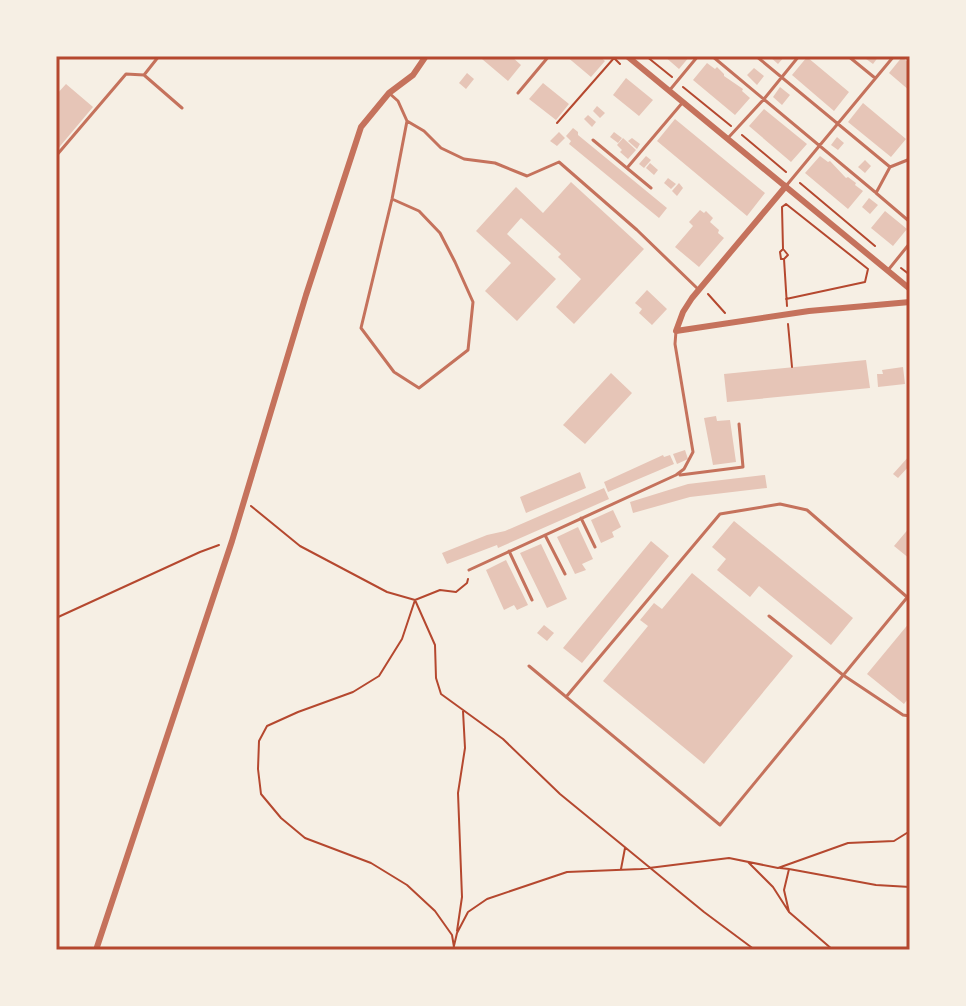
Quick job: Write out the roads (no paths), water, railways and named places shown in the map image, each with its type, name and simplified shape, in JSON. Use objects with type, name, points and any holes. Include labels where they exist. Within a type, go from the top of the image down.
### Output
[{"type":"street","points":[[96,950],[232,541],[306,295],[361,127],[389,93],[413,75],[426,56]]},
{"type":"street","points":[[627,56],[910,289]]},
{"type":"street","points":[[786,186],[701,288],[683,312],[676,331],[787,314],[910,302]]},
{"type":"lane","points":[[144,75],[159,56]]},
{"type":"lane","points":[[518,93],[549,56]]},
{"type":"lane","points":[[669,91],[698,56]]},
{"type":"lane","points":[[712,56],[910,222]]},
{"type":"lane","points":[[756,56],[890,167]]},
{"type":"lane","points":[[728,138],[799,56]]},
{"type":"lane","points":[[848,56],[875,78]]},
{"type":"lane","points":[[786,186],[894,56]]},
{"type":"lane","points":[[56,156],[126,74],[144,75],[182,108]]},
{"type":"lane","points":[[389,93],[398,101],[407,121],[361,328],[394,372],[419,388],[468,350],[473,302],[440,233],[419,211],[392,199]]},
{"type":"lane","points":[[627,168],[683,102]]},
{"type":"lane","points":[[407,121],[424,131],[441,148],[464,159],[495,163],[527,176],[559,162],[701,288]]},
{"type":"lane","points":[[593,140],[651,188]]},
{"type":"lane","points":[[876,193],[890,167],[910,159]]},
{"type":"lane","points":[[887,272],[910,243]]},
{"type":"lane","points":[[469,570],[684,469],[693,452],[675,344],[676,331]]},
{"type":"lane","points":[[676,475],[743,467],[739,424]]},
{"type":"lane","points":[[529,666],[566,697],[720,825],[909,596],[807,510],[780,504],[720,514],[566,697]]},
{"type":"lane","points":[[581,518],[595,547]]},
{"type":"lane","points":[[545,535],[565,574]]},
{"type":"lane","points":[[509,551],[532,600]]},
{"type":"lane","points":[[769,616],[843,675],[903,715],[910,716]]}]
